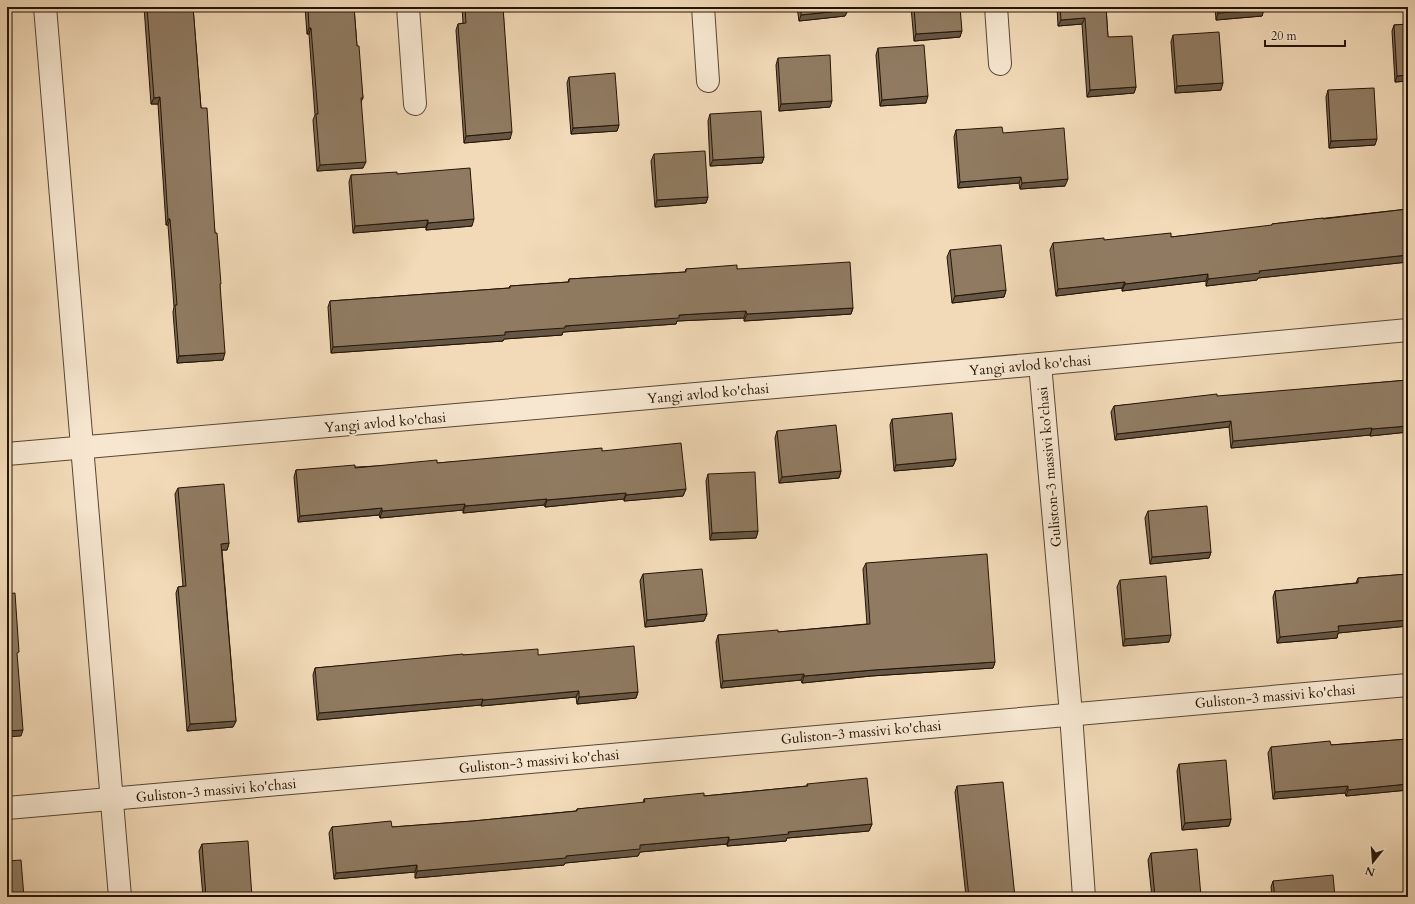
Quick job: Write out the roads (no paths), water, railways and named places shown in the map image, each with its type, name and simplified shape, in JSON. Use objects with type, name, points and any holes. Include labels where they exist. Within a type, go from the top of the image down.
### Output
[{"type":"street","points":[[45,7],[120,897]]},
{"type":"street","points":[[408,7],[415,104]]},
{"type":"street","points":[[703,7],[708,81]]},
{"type":"street","points":[[996,7],[1000,64]]},
{"type":"street","name":"Yangi avlod ko'chasi","points":[[7,454],[1040,364],[1408,330]]},
{"type":"street","name":"Guliston-3 massivi ko'chasi","points":[[1040,364],[1084,897]]},
{"type":"street","name":"Guliston-3 massivi ko'chasi","points":[[7,808],[1408,685]]}]
